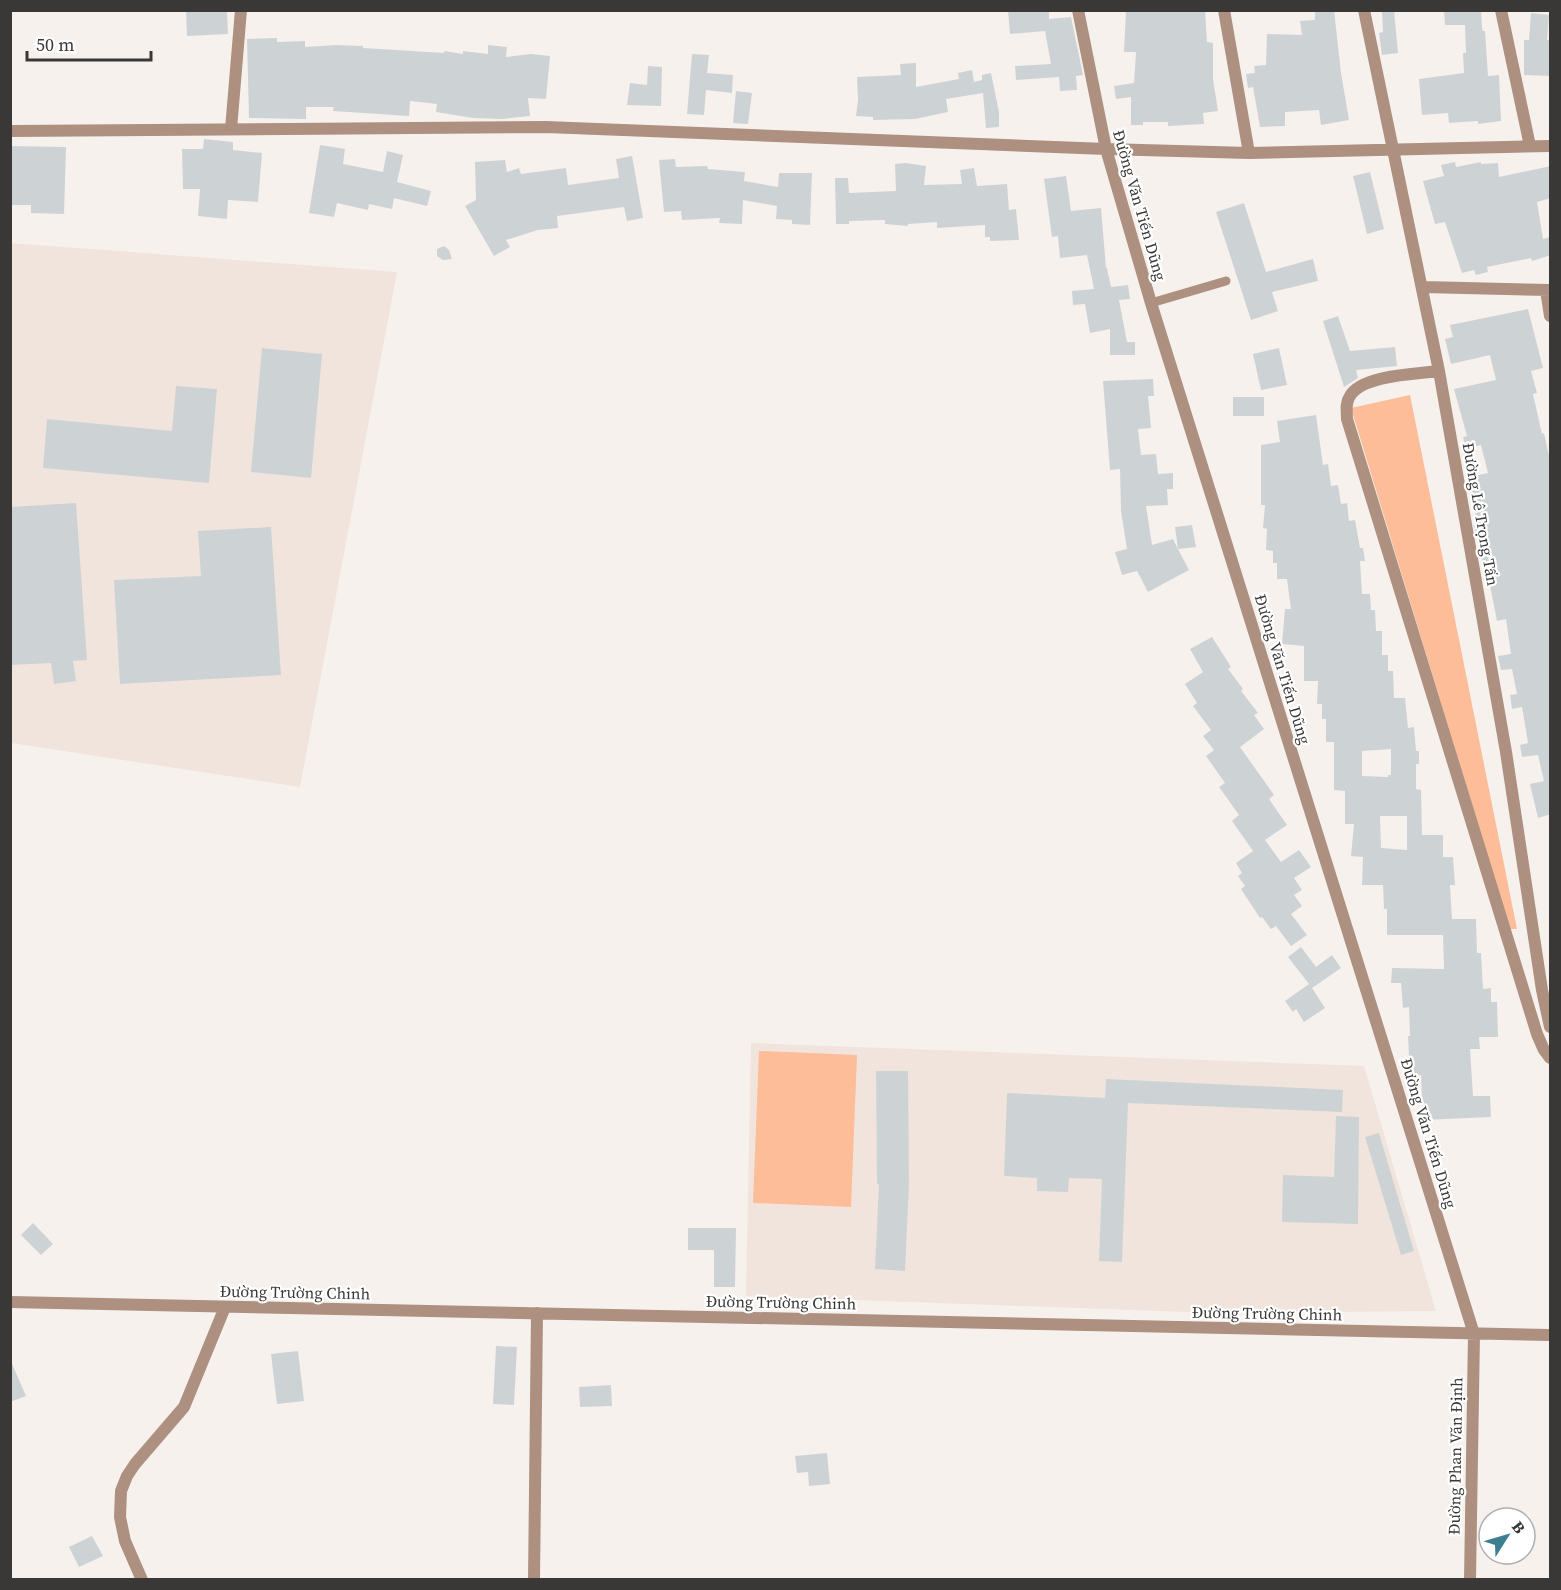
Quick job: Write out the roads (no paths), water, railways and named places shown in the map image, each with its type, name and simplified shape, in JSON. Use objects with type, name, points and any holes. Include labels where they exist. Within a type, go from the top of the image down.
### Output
[{"type":"street","points":[[231,129],[241,10]]},
{"type":"street","name":"Đường Văn Tiến Dũng","points":[[1078,10],[1106,150],[1151,303],[1474,1334]]},
{"type":"street","points":[[1224,10],[1249,153]]},
{"type":"street","name":"Đường Lê Trọng Tấn","points":[[1364,10],[1439,371],[1508,764],[1542,990],[1551,1026]]},
{"type":"street","points":[[1501,10],[1530,146]]},
{"type":"street","points":[[10,131],[546,127],[1106,150],[1249,153],[1551,146]]},
{"type":"street","points":[[1423,287],[1548,290],[1551,316]]},
{"type":"street","points":[[1439,371],[1371,381],[1359,386],[1350,395],[1347,403],[1347,419],[1537,1034],[1544,1050],[1551,1058]]},
{"type":"street","name":"Đường Trường Chinh","points":[[10,1302],[1551,1335]]},
{"type":"street","points":[[142,1580],[125,1541],[120,1517],[121,1491],[135,1464],[184,1407],[225,1307]]},
{"type":"street","points":[[534,1580],[537,1313]]},
{"type":"street","name":"Đường Phan Văn Định","points":[[1470,1580],[1474,1334]]},
{"type":"lane","points":[[1151,303],[1226,281]]}]
